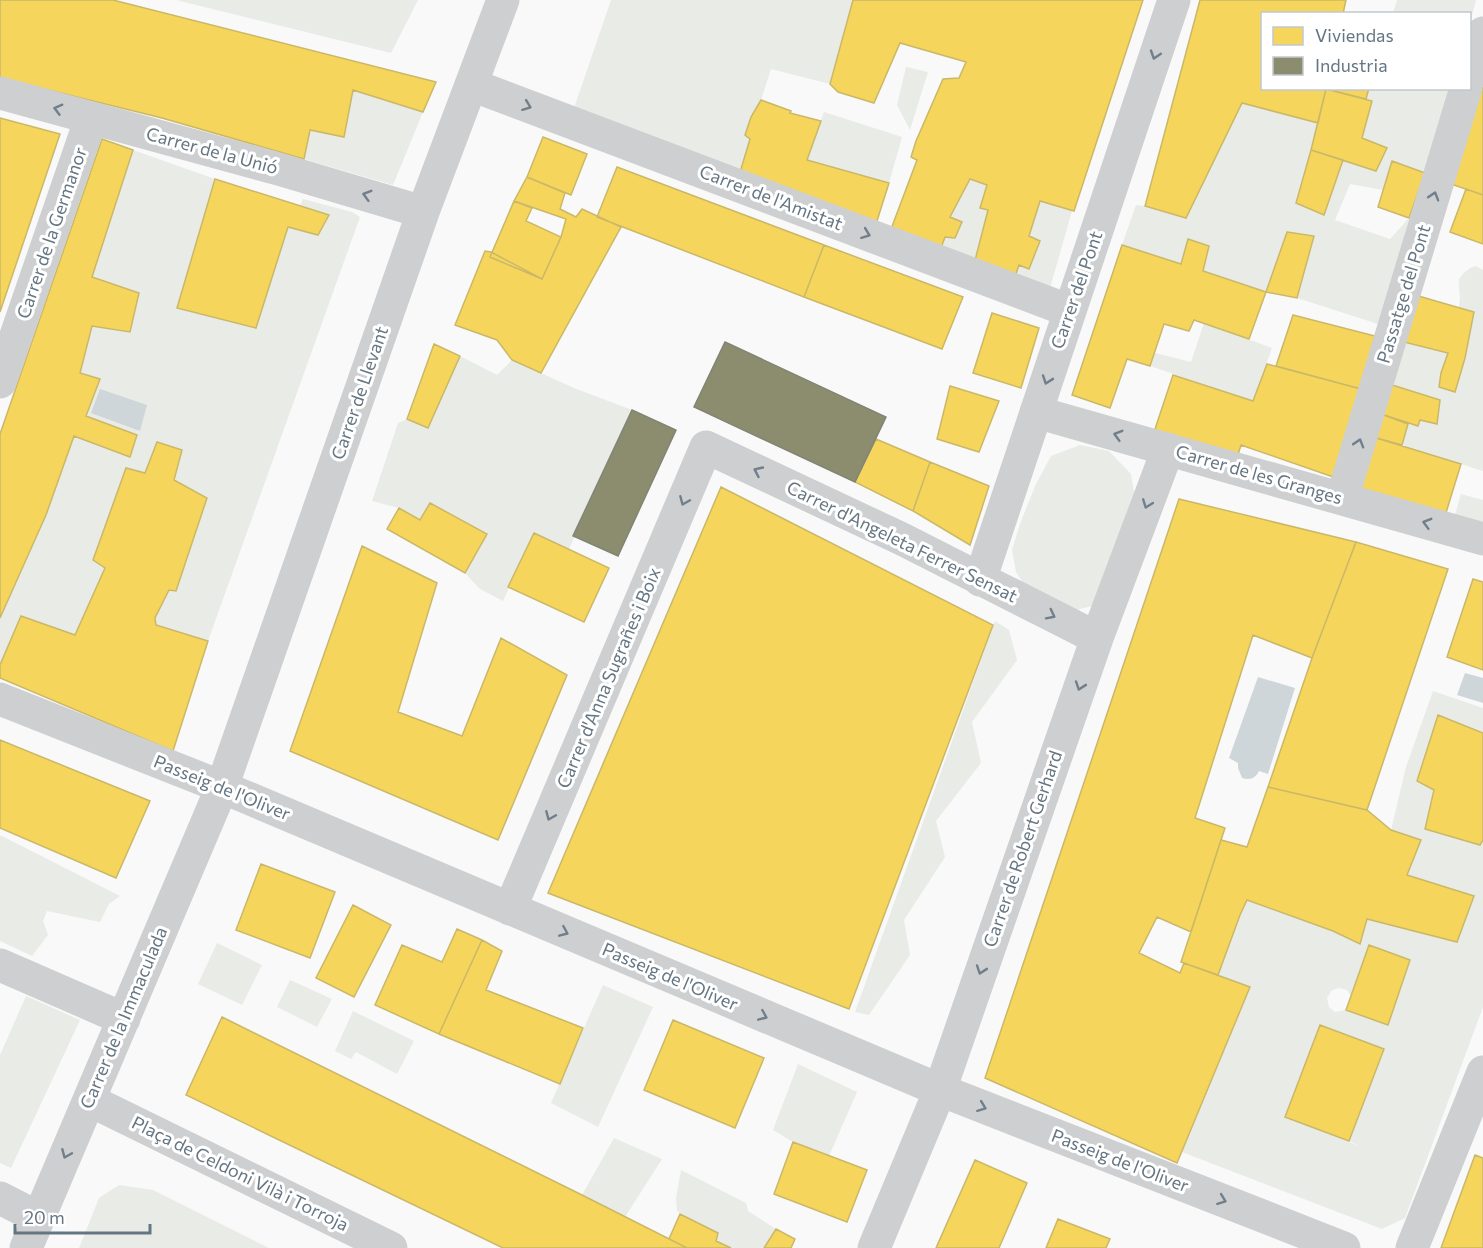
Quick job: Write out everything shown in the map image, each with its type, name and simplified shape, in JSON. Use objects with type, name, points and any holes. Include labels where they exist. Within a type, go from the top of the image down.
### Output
[{"type":"street","name":"Carrer de Llevant","points":[[222,787],[423,212],[502,0]]},
{"type":"street","name":"Carrer del Pont","points":[[980,580],[1174,0]]},
{"type":"street","points":[[1471,75],[1483,33]]},
{"type":"street","name":"Carrer de l'Amistat","points":[[472,85],[1070,311]]},
{"type":"street","name":"Passatge del Pont","points":[[1342,499],[1465,90]]},
{"type":"street","name":"Carrer de la Unió","points":[[0,93],[274,168],[423,212]]},
{"type":"street","name":"Carrer de la Germanor","points":[[0,382],[92,118]]},
{"type":"street","name":"Carrer de les Granges","points":[[1036,412],[1483,538]]},
{"type":"street","name":"Carrer d'Angeleta Ferrer Sensat","points":[[706,447],[902,539],[1097,638]]},
{"type":"street","name":"Carrer d'Anna Sugrañes i Boix","points":[[510,909],[706,447]]},
{"type":"street","name":"Carrer de Robert Gerhard","points":[[874,1248],[940,1090],[1097,638],[1168,449]]},
{"type":"street","name":"Passeig de l'Oliver","points":[[0,699],[222,787],[940,1090],[1344,1248]]},
{"type":"street","name":"Carrer de la Immaculada","points":[[26,1248],[222,787]]},
{"type":"street","points":[[0,965],[124,1019]]},
{"type":"street","points":[[1412,1248],[1483,1072]]},
{"type":"street","name":"Plaça de Celdoni Vilà i Torroja","points":[[89,1101],[392,1248]]},
{"type":"street","points":[[0,1198],[39,1218]]},
{"type":"shaded area","points":[[176,0],[418,0],[391,53]]},
{"type":"shaded area","points":[[611,0],[853,0],[830,84],[771,69],[761,100],[751,117],[745,134],[750,139],[740,172],[574,108]]},
{"type":"shaded area","points":[[1397,0],[1476,0],[1471,19],[1471,12],[1393,12]]},
{"type":"shaded area","points":[[906,67],[928,72],[910,130],[897,105]]},
{"type":"shaded area","points":[[353,90],[423,112],[393,185],[304,159],[310,130],[344,137]]},
{"type":"shaded area","points":[[1369,90],[1450,90],[1425,173],[1393,162],[1383,190],[1350,184],[1335,220],[1390,239],[1409,218],[1378,324],[1297,298],[1314,236],[1287,232],[1266,292],[1203,271],[1209,245],[1188,240],[1181,264],[1122,245],[1136,205],[1186,218],[1242,103],[1318,123],[1296,203],[1324,215],[1343,160],[1376,171],[1387,148],[1362,138],[1371,102],[1366,99]]},
{"type":"shaded area","points":[[824,112],[902,137],[889,183],[807,160]]},
{"type":"shaded area","points":[[133,150],[215,179],[178,308],[256,328],[288,227],[318,235],[328,215],[300,205],[303,199],[352,212],[360,217],[208,641],[156,625],[155,618],[169,590],[176,590],[174,480],[182,450],[157,443],[145,473],[93,559],[105,568],[75,635],[21,616],[0,665],[0,618],[39,532],[74,436],[130,456],[136,435],[86,416],[100,379],[80,373],[92,326],[130,332],[92,277]]},
{"type":"shaded area","points":[[970,179],[987,185],[980,207],[988,210],[973,266],[939,252],[945,237],[955,238],[962,223],[950,217]]},
{"type":"shaded area","points":[[1040,201],[1072,211],[1050,288],[1014,279],[1019,265],[1029,269],[1039,241],[1029,236]]},
{"type":"shaded area","points":[[1476,266],[1483,270],[1483,471],[1402,445],[1408,424],[1418,426],[1389,384],[1400,341],[1448,353],[1439,386],[1455,391],[1459,280],[1466,271]]},
{"type":"shaded area","points":[[1204,323],[1272,348],[1253,401],[1150,366],[1155,353],[1191,362]]},
{"type":"shaded area","points":[[460,356],[497,375],[512,360],[574,388],[632,410],[569,549],[534,533],[503,601],[480,589],[465,573],[487,533],[431,503],[420,520],[399,508],[372,501],[398,423],[407,419],[429,427]]},
{"type":"shaded area","points":[[100,389],[147,405],[140,431],[91,413]]},
{"type":"shaded area","points":[[1080,445],[1109,451],[1131,474],[1135,499],[1096,605],[1076,610],[1030,593],[1016,572],[1012,550],[1036,484],[1051,456]]},
{"type":"shaded area","points":[[1461,494],[1483,500],[1483,525],[1454,518]]},
{"type":"shaded area","points":[[995,621],[1009,630],[1017,660],[972,722],[981,763],[936,821],[945,857],[904,920],[910,955],[869,1015],[855,1012]]},
{"type":"shaded area","points":[[1465,673],[1483,678],[1483,703],[1457,695]]},
{"type":"shaded area","points":[[1258,677],[1295,688],[1268,774],[1259,771],[1254,777],[1245,779],[1242,778],[1238,763],[1229,758]]},
{"type":"shaded area","points":[[1433,691],[1483,708],[1483,1007],[1405,1218],[1382,1229],[1182,1152],[1250,988],[1218,975],[1247,900],[1333,931],[1359,944],[1367,919],[1457,942],[1474,896],[1407,875],[1421,840],[1391,830],[1406,767]],"holes":[[[1369,945],[1410,960],[1388,1025],[1346,1010],[1335,1012],[1329,1007],[1327,998],[1332,990],[1339,988],[1347,990],[1351,996]],[[1320,1025],[1384,1049],[1349,1141],[1361,1147],[1286,1116]]]},
{"type":"shaded area","points":[[0,836],[120,896],[109,904],[100,922],[47,911],[43,921],[48,935],[32,956],[0,941]]},
{"type":"shaded area","points":[[217,943],[262,965],[242,1005],[198,984]]},
{"type":"shaded area","points":[[290,980],[332,999],[317,1027],[277,1007]]},
{"type":"shaded area","points":[[603,985],[653,1007],[598,1127],[551,1103]]},
{"type":"shaded area","points":[[26,996],[80,1020],[11,1168],[0,1163],[0,1055]]},
{"type":"shaded area","points":[[353,1011],[414,1041],[397,1074],[356,1052],[351,1059],[335,1051]]},
{"type":"shaded area","points":[[798,1064],[857,1092],[829,1156],[793,1142],[773,1130]]},
{"type":"shaded area","points":[[614,1138],[662,1159],[625,1217],[582,1195]]},
{"type":"shaded area","points":[[681,1170],[746,1203],[748,1211],[776,1229],[764,1248],[731,1248],[716,1241],[718,1233],[677,1211],[676,1198]]},
{"type":"shaded area","points":[[119,1185],[153,1190],[269,1248],[79,1248],[99,1198]]},
{"type":"building: Viviendas","points":[[0,0],[113,0],[436,82],[423,112],[353,90],[344,137],[310,130],[304,159],[162,118],[0,78]]},
{"type":"building: Viviendas","points":[[853,0],[1143,0],[1074,211],[1040,201],[1029,236],[1040,241],[1029,269],[1019,265],[1014,279],[973,268],[988,210],[980,208],[987,185],[970,179],[950,217],[962,222],[955,238],[945,237],[938,256],[888,237],[917,160],[911,157],[916,141],[943,79],[959,78],[966,62],[900,43],[874,103],[838,92],[830,84]]},
{"type":"building: Viviendas","points":[[1200,0],[1346,0],[1343,12],[1261,12],[1261,90],[1326,90],[1318,123],[1242,103],[1186,218],[1145,206]]},
{"type":"building: Viviendas","points":[[1483,84],[1483,195],[1451,184]]},
{"type":"building: Viviendas","points":[[1326,90],[1372,101],[1362,138],[1387,148],[1376,171],[1311,150]]},
{"type":"building: Viviendas","points":[[1330,90],[1368,90],[1366,99]]},
{"type":"building: Viviendas","points":[[761,100],[791,111],[790,113],[821,121],[807,160],[889,183],[876,224],[738,179],[750,139],[745,135],[751,117]]},
{"type":"building: Viviendas","points":[[0,118],[60,134],[0,312]]},
{"type":"building: Viviendas","points":[[543,137],[587,154],[571,195],[527,177]]},
{"type":"building: Viviendas","points":[[102,139],[133,150],[92,277],[139,293],[130,332],[92,326],[80,373],[100,379],[86,416],[137,435],[130,457],[74,436],[46,515],[0,618],[0,434]]},
{"type":"building: Viviendas","points":[[1311,150],[1343,160],[1324,215],[1296,203]]},
{"type":"building: Viviendas","points":[[1392,161],[1425,173],[1409,218],[1378,207]]},
{"type":"building: Viviendas","points":[[617,167],[824,245],[804,297],[597,217]]},
{"type":"building: Viviendas","points":[[527,177],[565,193],[560,209],[576,217],[582,209],[621,227],[541,373],[512,360],[497,340],[455,325],[485,251],[542,279],[561,237],[566,219],[514,201]]},
{"type":"building: Viviendas","points":[[215,179],[329,215],[318,235],[288,227],[256,328],[177,308]]},
{"type":"building: Viviendas","points":[[1466,189],[1483,195],[1483,244],[1450,232]]},
{"type":"building: Viviendas","points":[[514,201],[532,208],[526,221],[561,237],[542,279],[490,257]]},
{"type":"building: Viviendas","points":[[1287,232],[1314,236],[1297,298],[1266,292]]},
{"type":"building: Viviendas","points":[[1188,239],[1209,246],[1203,271],[1266,292],[1249,339],[1194,320],[1189,331],[1164,324],[1150,366],[1127,359],[1110,408],[1072,395],[1122,245],[1181,264]]},
{"type":"building: Viviendas","points":[[824,245],[963,297],[942,349],[804,297]]},
{"type":"building: Viviendas","points":[[1415,295],[1474,312],[1465,358],[1455,392],[1439,387],[1448,353],[1400,341]]},
{"type":"building: Viviendas","points":[[992,313],[1039,328],[1021,388],[973,373]]},
{"type":"building: Viviendas","points":[[1293,315],[1375,336],[1361,389],[1276,366]]},
{"type":"building: Viviendas","points":[[434,344],[460,356],[428,428],[407,419]]},
{"type":"building: Viviendas","points":[[1267,364],[1361,389],[1339,479],[1241,445],[1237,458],[1154,432],[1173,375],[1253,401]]},
{"type":"building: Viviendas","points":[[1389,384],[1440,400],[1437,424],[1420,420],[1418,426],[1381,414]]},
{"type":"building: Viviendas","points":[[950,386],[999,401],[979,452],[937,439]]},
{"type":"building: Viviendas","points":[[1381,414],[1408,424],[1402,445],[1373,437]]},
{"type":"building: Viviendas","points":[[1373,437],[1461,464],[1445,516],[1359,491]]},
{"type":"building: Viviendas","points":[[876,439],[930,462],[913,511],[855,482]]},
{"type":"building: Viviendas","points":[[157,442],[182,450],[174,480],[207,498],[176,591],[169,590],[155,618],[156,625],[208,641],[173,751],[0,678],[0,665],[21,616],[75,635],[105,568],[93,560],[126,468],[145,473]]},
{"type":"building: Viviendas","points":[[930,462],[989,486],[970,545],[913,511]]},
{"type":"building: Viviendas","points":[[721,487],[993,625],[849,1009],[548,893]]},
{"type":"building: Viviendas","points":[[1179,499],[1356,542],[1312,658],[1253,635],[1195,818],[1225,828],[1191,932],[1157,917],[1139,953],[1180,973],[1184,963],[1250,987],[1177,1163],[985,1078]]},
{"type":"building: Viviendas","points":[[430,503],[487,534],[465,573],[387,529],[399,508],[420,520]]},
{"type":"building: Viviendas","points":[[534,533],[609,568],[584,622],[508,587]]},
{"type":"building: Viviendas","points":[[1356,542],[1448,569],[1367,810],[1268,787],[1312,658]]},
{"type":"building: Viviendas","points":[[362,546],[437,583],[398,712],[462,736],[501,638],[567,675],[498,840],[290,751]]},
{"type":"building: Viviendas","points":[[1473,579],[1483,582],[1483,670],[1447,657]]},
{"type":"building: Viviendas","points":[[1438,715],[1483,733],[1483,840],[1480,845],[1425,829],[1434,790],[1417,781]]},
{"type":"building: Viviendas","points":[[0,740],[150,801],[116,878],[0,828]]},
{"type":"building: Viviendas","points":[[1268,787],[1367,810],[1391,830],[1421,840],[1407,875],[1474,896],[1457,942],[1367,919],[1360,944],[1333,931],[1247,900],[1218,975],[1181,962],[1221,840],[1247,847]]},
{"type":"building: Viviendas","points":[[261,864],[335,892],[310,958],[236,930]]},
{"type":"building: Viviendas","points":[[353,905],[391,925],[354,997],[316,978]]},
{"type":"building: Viviendas","points":[[457,929],[482,940],[439,1034],[375,1005],[402,945],[442,962]]},
{"type":"building: Viviendas","points":[[482,940],[502,951],[486,990],[583,1028],[560,1084],[439,1034]]},
{"type":"building: Viviendas","points":[[1369,945],[1410,960],[1388,1025],[1346,1010]]},
{"type":"building: Viviendas","points":[[222,1017],[687,1248],[503,1248],[186,1095]]},
{"type":"building: Viviendas","points":[[673,1020],[764,1058],[735,1128],[644,1090]]},
{"type":"building: Viviendas","points":[[1320,1025],[1384,1049],[1349,1141],[1285,1117]]},
{"type":"building: Viviendas","points":[[793,1142],[867,1170],[847,1222],[774,1194]]},
{"type":"building: Viviendas","points":[[1475,1155],[1483,1158],[1483,1248],[1441,1248]]},
{"type":"building: Viviendas","points":[[975,1160],[1027,1183],[999,1248],[936,1248]]},
{"type":"building: Viviendas","points":[[680,1214],[718,1233],[716,1241],[731,1248],[687,1248],[669,1239]]},
{"type":"building: Viviendas","points":[[1058,1219],[1110,1239],[1106,1248],[1046,1248]]},
{"type":"building: Viviendas","points":[[776,1229],[795,1239],[791,1248],[764,1248]]},
{"type":"building: Industria","points":[[725,342],[886,417],[855,482],[694,407]]},
{"type":"building: Industria","points":[[632,410],[676,430],[618,556],[573,536]]}]
